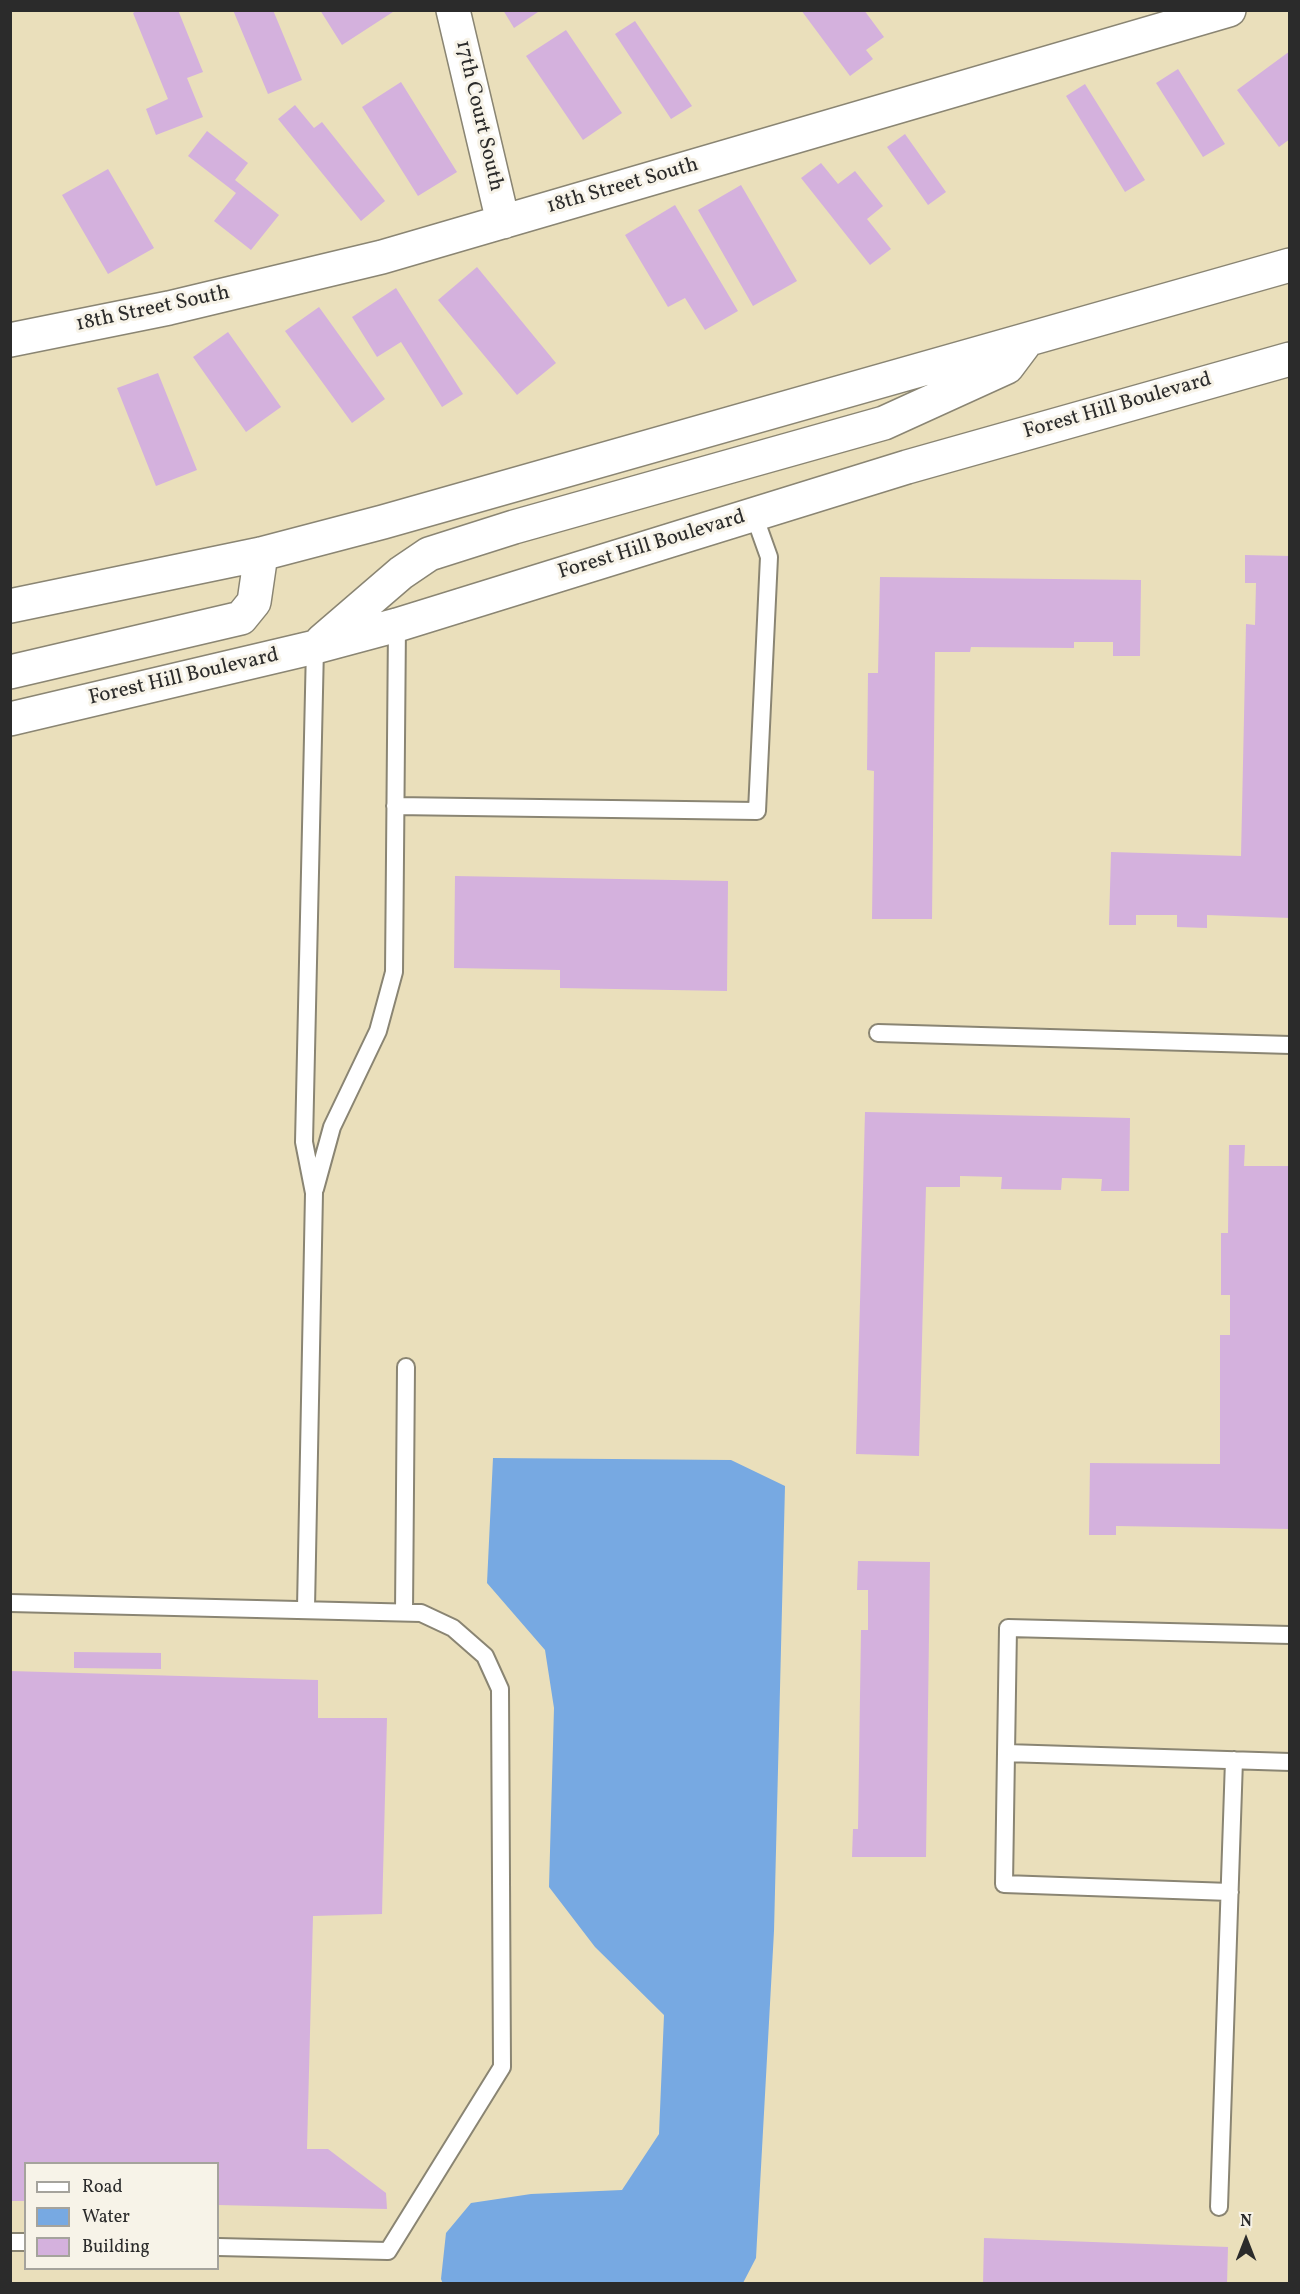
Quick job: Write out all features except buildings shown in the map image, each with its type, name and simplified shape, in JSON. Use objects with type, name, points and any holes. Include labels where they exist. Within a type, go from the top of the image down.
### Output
[{"type":"main road","name":"17th Court South","points":[[453,10],[503,222]]},
{"type":"main road","name":"18th Street South","points":[[10,340],[169,308],[382,257],[1229,10]]},
{"type":"main road","points":[[10,606],[261,554],[383,522],[1290,265]]},
{"type":"main road","points":[[315,647],[401,573],[429,554],[514,526],[884,423],[1007,367],[1028,339]]},
{"type":"main road","name":"Forest Hill Boulevard","points":[[10,719],[315,647],[397,625],[919,464],[1290,358]]},
{"type":"main road","points":[[10,672],[241,618],[254,602],[261,554]]},
{"type":"lane","points":[[395,806],[757,811],[769,557],[754,515]]},
{"type":"lane","points":[[314,1193],[332,1127],[378,1031],[394,972],[397,625]]},
{"type":"lane","points":[[306,1608],[314,1193],[304,1142],[315,647]]},
{"type":"lane","points":[[878,1033],[1290,1045]]},
{"type":"lane","points":[[404,1612],[406,1367]]},
{"type":"lane","points":[[10,1603],[306,1608],[421,1613],[453,1628],[485,1656],[500,1689],[502,2067],[388,2251],[219,2247]]},
{"type":"lane","points":[[1230,1892],[1004,1884],[1008,1628],[1290,1635]]},
{"type":"lane","points":[[1006,1753],[1290,1762]]},
{"type":"lane","points":[[1219,2207],[1234,1760]]},
{"type":"water","points":[[493,1458],[731,1460],[785,1486],[774,1931],[756,2258],[743,2283],[443,2284],[441,2279],[446,2233],[471,2203],[531,2194],[622,2190],[659,2134],[664,2015],[595,1947],[549,1887],[554,1708],[545,1650],[487,1583]]}]
